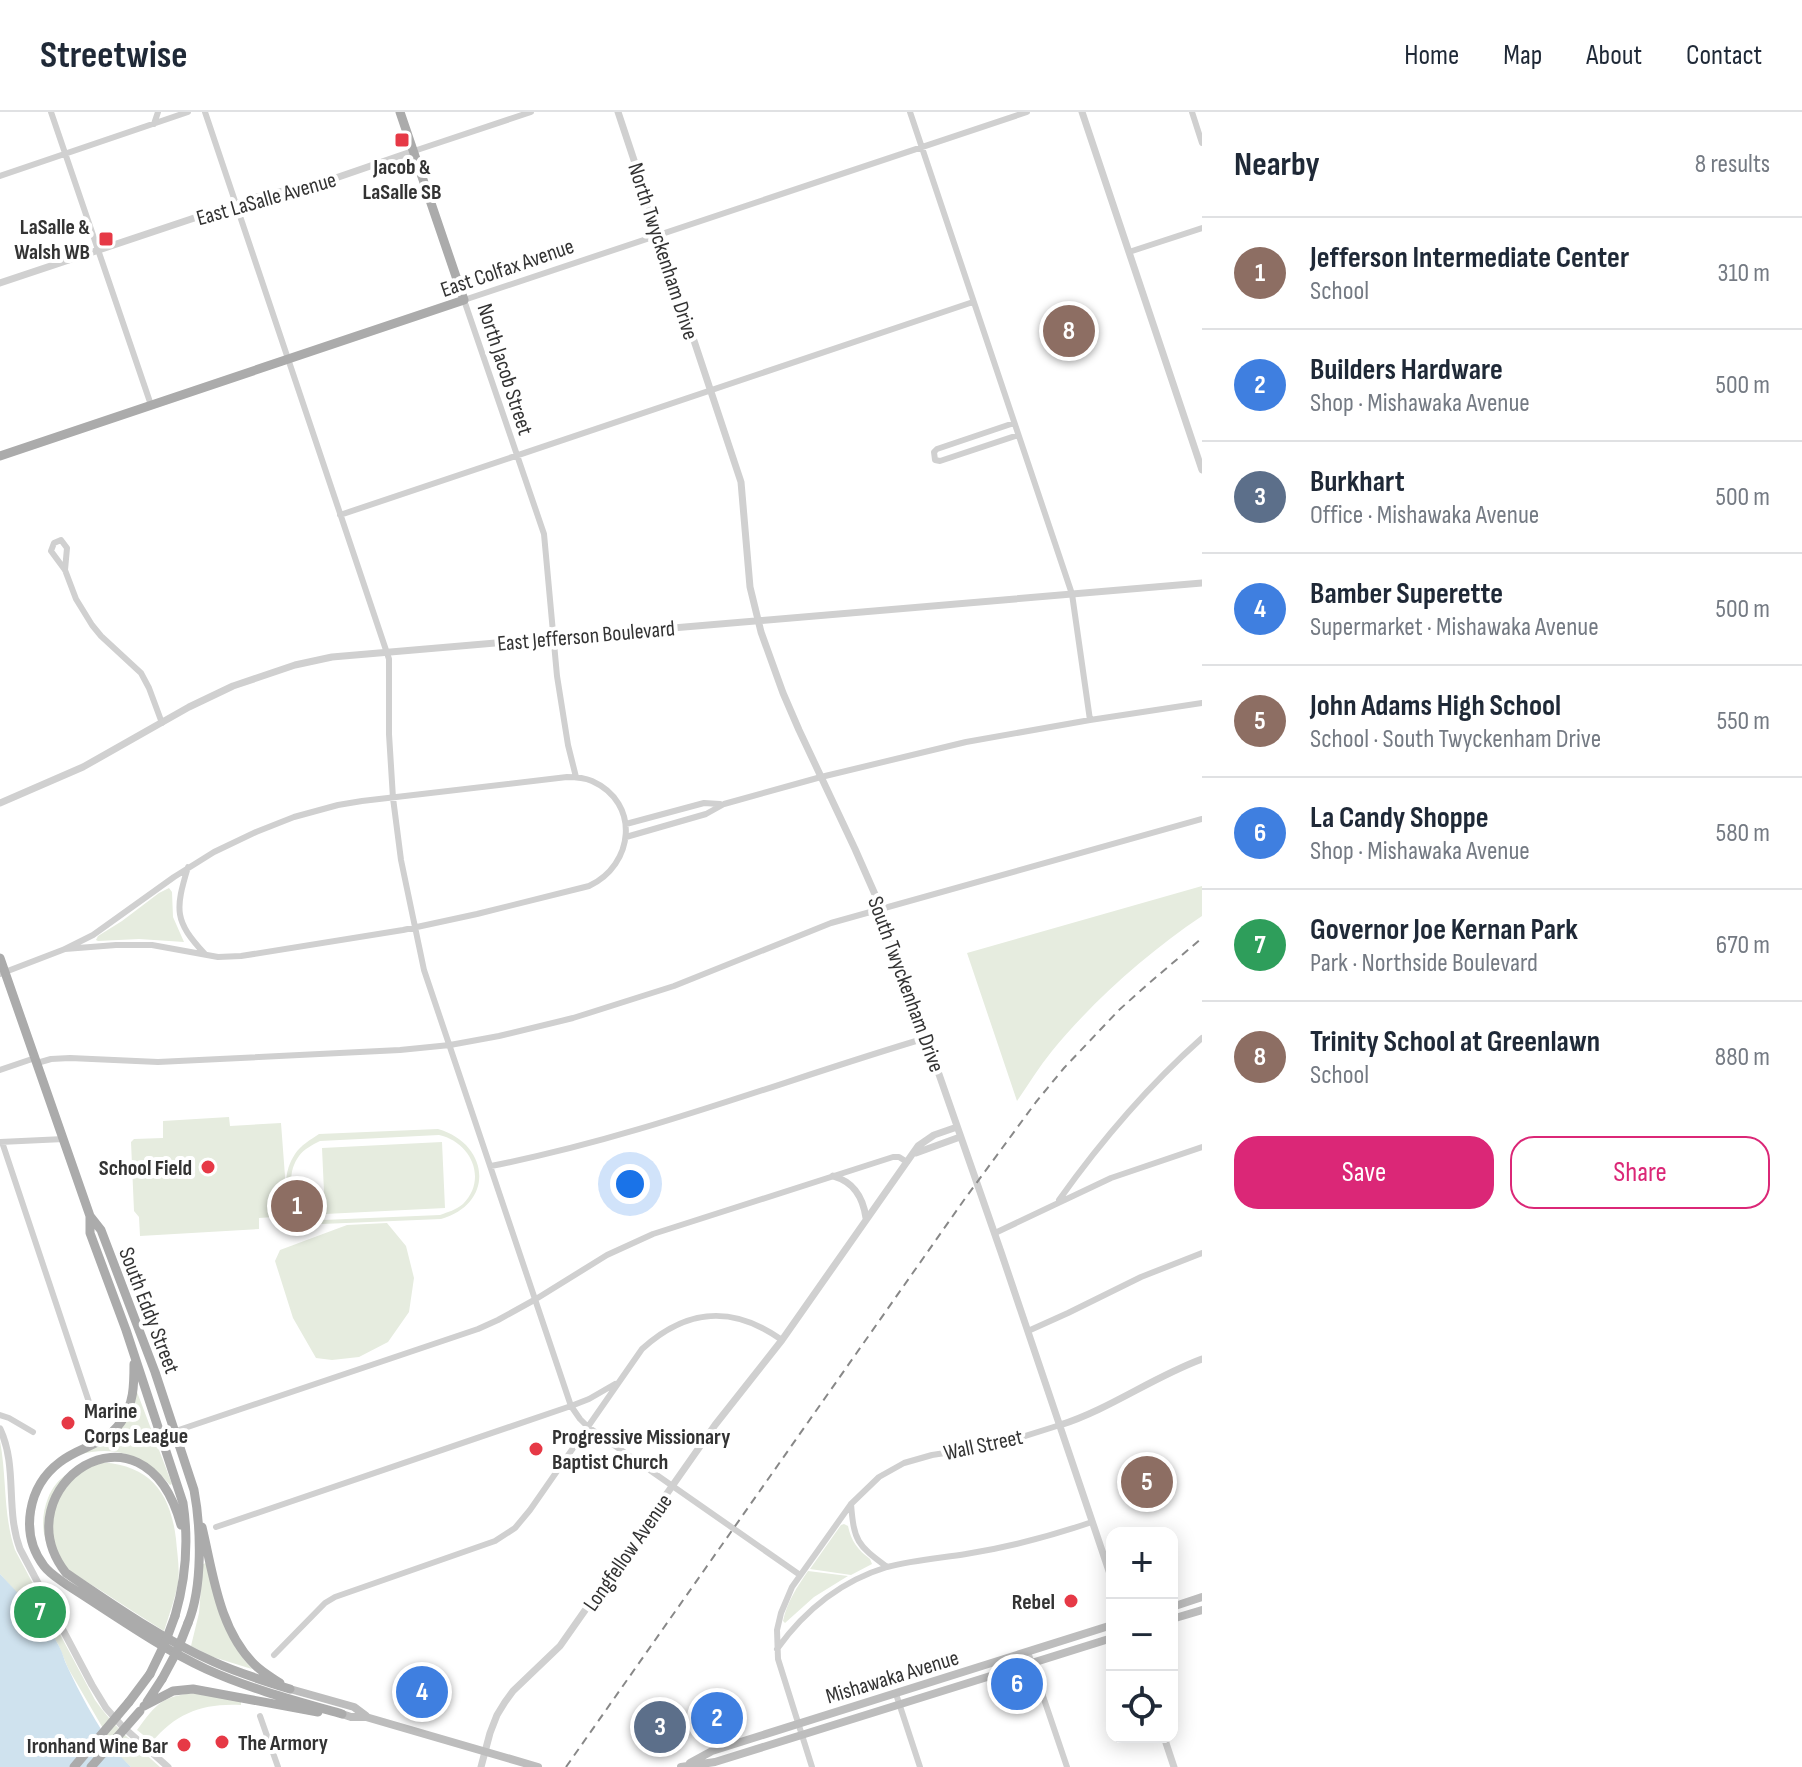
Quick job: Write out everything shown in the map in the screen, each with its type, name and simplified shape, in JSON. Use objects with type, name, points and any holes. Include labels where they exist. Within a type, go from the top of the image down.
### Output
[{"type":"main road","name":"North Jacob Street","points":[[400,112],[464,300]]},
{"type":"main road","name":"East Colfax Avenue","points":[[0,456],[464,300]]},
{"type":"main road","name":"South Eddy Street","points":[[0,958],[2,973],[90,1216],[90,1233],[183,1503],[186,1526],[183,1583],[165,1643],[150,1674],[74,1767]]},
{"type":"main road","name":"South Eddy Street","points":[[90,1216],[101,1230],[190,1472],[198,1508],[199,1569],[193,1611],[162,1679],[142,1708],[91,1767]]},
{"type":"main road","points":[[133,1352],[133,1394],[120,1424],[104,1439],[57,1464],[35,1493],[29,1524],[32,1544],[42,1563],[55,1577],[152,1640],[246,1686],[538,1767]]},
{"type":"main road","points":[[187,1547],[171,1495],[154,1475],[133,1462],[107,1457],[80,1462],[51,1483],[38,1513],[38,1527],[44,1547],[54,1563],[155,1630],[194,1653],[290,1689],[354,1707],[366,1717]]},
{"type":"main road","points":[[198,1508],[220,1598],[237,1642],[255,1665],[290,1689]]},
{"type":"main road","points":[[1178,1605],[1202,1597]]},
{"type":"main road","points":[[1178,1617],[1202,1610]]},
{"type":"main road","name":"Mishawaka Avenue","points":[[684,1766],[712,1751],[1106,1627]]},
{"type":"main road","name":"Mishawaka Avenue","points":[[684,1766],[715,1762],[802,1736],[1106,1640]]},
{"type":"main road","points":[[142,1708],[173,1691],[193,1689],[304,1711],[342,1714]]},
{"type":"street","points":[[51,112],[151,405]]},
{"type":"street","points":[[154,124],[158,112]]},
{"type":"street","points":[[0,176],[188,112]]},
{"type":"street","points":[[205,112],[387,652],[390,664],[389,734],[393,798],[414,927],[427,978],[571,1406],[588,1427],[800,1575]]},
{"type":"street","name":"East LaSalle Avenue","points":[[0,283],[267,194],[324,182],[531,112]]},
{"type":"street","name":"North Twyckenham Drive","points":[[618,112],[711,390]]},
{"type":"street","points":[[910,112],[1072,594],[1090,720]]},
{"type":"street","name":"East Colfax Avenue","points":[[464,300],[1027,112]]},
{"type":"street","points":[[1082,112],[1202,470]]},
{"type":"street","points":[[1192,112],[1202,143]]},
{"type":"street","points":[[1129,252],[1202,228]]},
{"type":"street","name":"North Jacob Street","points":[[464,300],[544,534],[553,638],[568,745],[576,777]]},
{"type":"street","points":[[340,515],[973,302]]},
{"type":"street","name":"South Twyckenham Drive","points":[[711,390],[741,482],[750,587],[758,621],[783,693],[881,908],[1106,1563]]},
{"type":"street","points":[[1014,423],[937,449],[933,456],[940,461],[1018,435]]},
{"type":"street","points":[[65,570],[76,599],[92,625],[133,664],[147,683],[162,723]]},
{"type":"street","name":"East Jefferson Boulevard","points":[[0,803],[83,767],[212,696],[263,675],[323,659],[1202,583]]},
{"type":"street","points":[[626,837],[706,814],[724,804],[966,742],[1202,703]]},
{"type":"street","points":[[2,973],[93,935],[188,867],[238,839],[294,817],[338,805],[576,777],[594,782],[610,793],[622,810],[626,824],[621,854],[605,877],[589,886],[477,914],[241,956],[218,957],[152,945],[65,949]]},
{"type":"street","points":[[626,824],[704,803],[724,804]]},
{"type":"street","points":[[0,1070],[36,1060],[70,1058],[158,1062],[400,1050],[450,1045],[538,1028],[699,977],[801,934],[881,908],[1202,819]]},
{"type":"street","points":[[188,867],[180,893],[181,920],[191,938],[206,954]]},
{"type":"street","points":[[491,1166],[636,1131],[926,1038]]},
{"type":"street","points":[[1057,1203],[1119,1123],[1202,1038]]},
{"type":"street","name":"Longfellow Avenue","points":[[481,1767],[497,1715],[505,1702],[560,1646],[918,1146],[926,1139],[957,1127]]},
{"type":"street","points":[[161,1436],[464,1334],[498,1320],[607,1255],[642,1239],[893,1157],[909,1159],[920,1150],[960,1137]]},
{"type":"street","points":[[64,1139],[1,1142],[94,1417]]},
{"type":"street","points":[[995,1233],[1111,1178],[1202,1147]]},
{"type":"street","points":[[833,1176],[854,1187],[862,1201],[866,1219]]},
{"type":"street","points":[[1028,1331],[1130,1282],[1202,1253]]},
{"type":"street","points":[[274,1655],[335,1597],[495,1541],[515,1528],[642,1349],[656,1337],[688,1320],[716,1315],[736,1317],[766,1328],[782,1340]]},
{"type":"street","name":"Wall Street","points":[[777,1649],[781,1613],[792,1587],[851,1504],[879,1477],[904,1463],[932,1455],[997,1445],[1089,1415],[1149,1382],[1202,1359]]},
{"type":"street","points":[[216,1527],[571,1406],[619,1381]]},
{"type":"street","points":[[0,1415],[33,1432]]},
{"type":"street","points":[[0,1429],[7,1450],[13,1531],[20,1549],[106,1708],[168,1767]]},
{"type":"street","points":[[851,1504],[856,1538],[867,1552],[887,1567]]},
{"type":"street","points":[[812,1767],[777,1649],[813,1607],[853,1581],[887,1567],[1013,1546],[1092,1522]]},
{"type":"street","points":[[1028,1652],[1067,1767]]},
{"type":"street","points":[[896,1694],[920,1767]]},
{"type":"street","points":[[260,1716],[278,1767]]},
{"type":"street","points":[[1166,1743],[1174,1767]]},
{"type":"shaded area","points":[[1202,886],[1202,916],[1141,962],[1085,1014],[1047,1057],[1017,1101],[967,953]]},
{"type":"shaded area","points":[[169,888],[172,892],[173,917],[184,942],[96,940],[98,936]]},
{"type":"shaded area","name":"School Field","points":[[229,1117],[230,1126],[281,1123],[288,1216],[259,1218],[259,1229],[140,1236],[139,1217],[134,1211],[131,1142],[134,1139],[163,1138],[163,1121]]},
{"type":"shaded area","points":[[438,1129],[468,1147],[476,1160],[479,1174],[477,1188],[471,1201],[459,1211],[441,1219],[322,1224],[294,1205],[287,1186],[289,1165],[295,1154],[319,1134]],"holes":[[[439,1135],[450,1139],[467,1153],[475,1173],[474,1184],[463,1204],[440,1215],[323,1220],[306,1210],[294,1194],[294,1166],[303,1151],[320,1141]]]},
{"type":"shaded area","points":[[442,1142],[445,1208],[325,1214],[322,1148]]},
{"type":"shaded area","points":[[387,1223],[406,1246],[414,1278],[409,1312],[388,1342],[359,1357],[316,1358],[293,1318],[275,1261],[280,1250],[347,1225]]},
{"type":"shaded area","points":[[137,1392],[170,1485],[150,1467],[129,1455],[105,1451],[78,1455],[102,1445]]},
{"type":"shaded area","points":[[0,1441],[15,1550],[95,1700],[117,1727],[160,1767],[131,1767],[119,1756],[68,1668],[58,1644],[44,1623],[0,1574]]},
{"type":"shaded area","points":[[95,1462],[129,1467],[142,1474],[153,1482],[168,1506],[176,1539],[179,1577],[164,1631],[74,1573],[56,1558],[48,1546],[43,1519],[52,1490],[67,1474]]},
{"type":"shaded area","points":[[844,1524],[872,1564],[851,1575],[810,1569],[841,1525]]},
{"type":"shaded area","points":[[206,1563],[217,1606],[228,1632],[252,1669],[213,1657],[191,1646],[199,1613],[203,1564]]},
{"type":"shaded area","points":[[808,1571],[848,1576],[814,1597],[785,1623],[790,1601]]},
{"type":"shaded area","points":[[196,1693],[241,1701],[241,1705],[214,1706],[191,1712],[171,1724],[152,1742],[137,1730],[161,1702]]},
{"type":"water","points":[[0,1574],[47,1626],[96,1720],[131,1767],[0,1767]]},
{"type":"railway","points":[[566,1767],[1036,1102],[1119,1010],[1202,938]]},
{"type":"place","name":"Jacob & LaSalle SB","points":[[402,140]]},
{"type":"place","name":"LaSalle & Walsh WB","points":[[106,239]]},
{"type":"place","name":"Trinity School at Greenlawn","points":[[1069,331]]},
{"type":"place","name":"School Field","points":[[208,1167]]},
{"type":"place","name":"Jefferson Intermediate Center","points":[[297,1206]]},
{"type":"place","name":"Marine Corps League","points":[[68,1423]]},
{"type":"place","name":"Progressive Missionary Baptist Church","points":[[536,1449]]},
{"type":"place","name":"John Adams High School","points":[[1147,1482]]},
{"type":"place","name":"Rebel","points":[[1071,1601]]},
{"type":"place","name":"Governor Joe Kernan Park","points":[[40,1612]]},
{"type":"place","name":"La Candy Shoppe","points":[[1017,1684]]},
{"type":"place","name":"Bamber Superette","points":[[422,1692]]},
{"type":"place","name":"Builders Hardware","points":[[717,1718]]},
{"type":"place","name":"Burkhart","points":[[660,1727]]},
{"type":"place","name":"The Armory","points":[[222,1742]]},
{"type":"place","name":"Ironhand Wine Bar","points":[[184,1745]]}]
